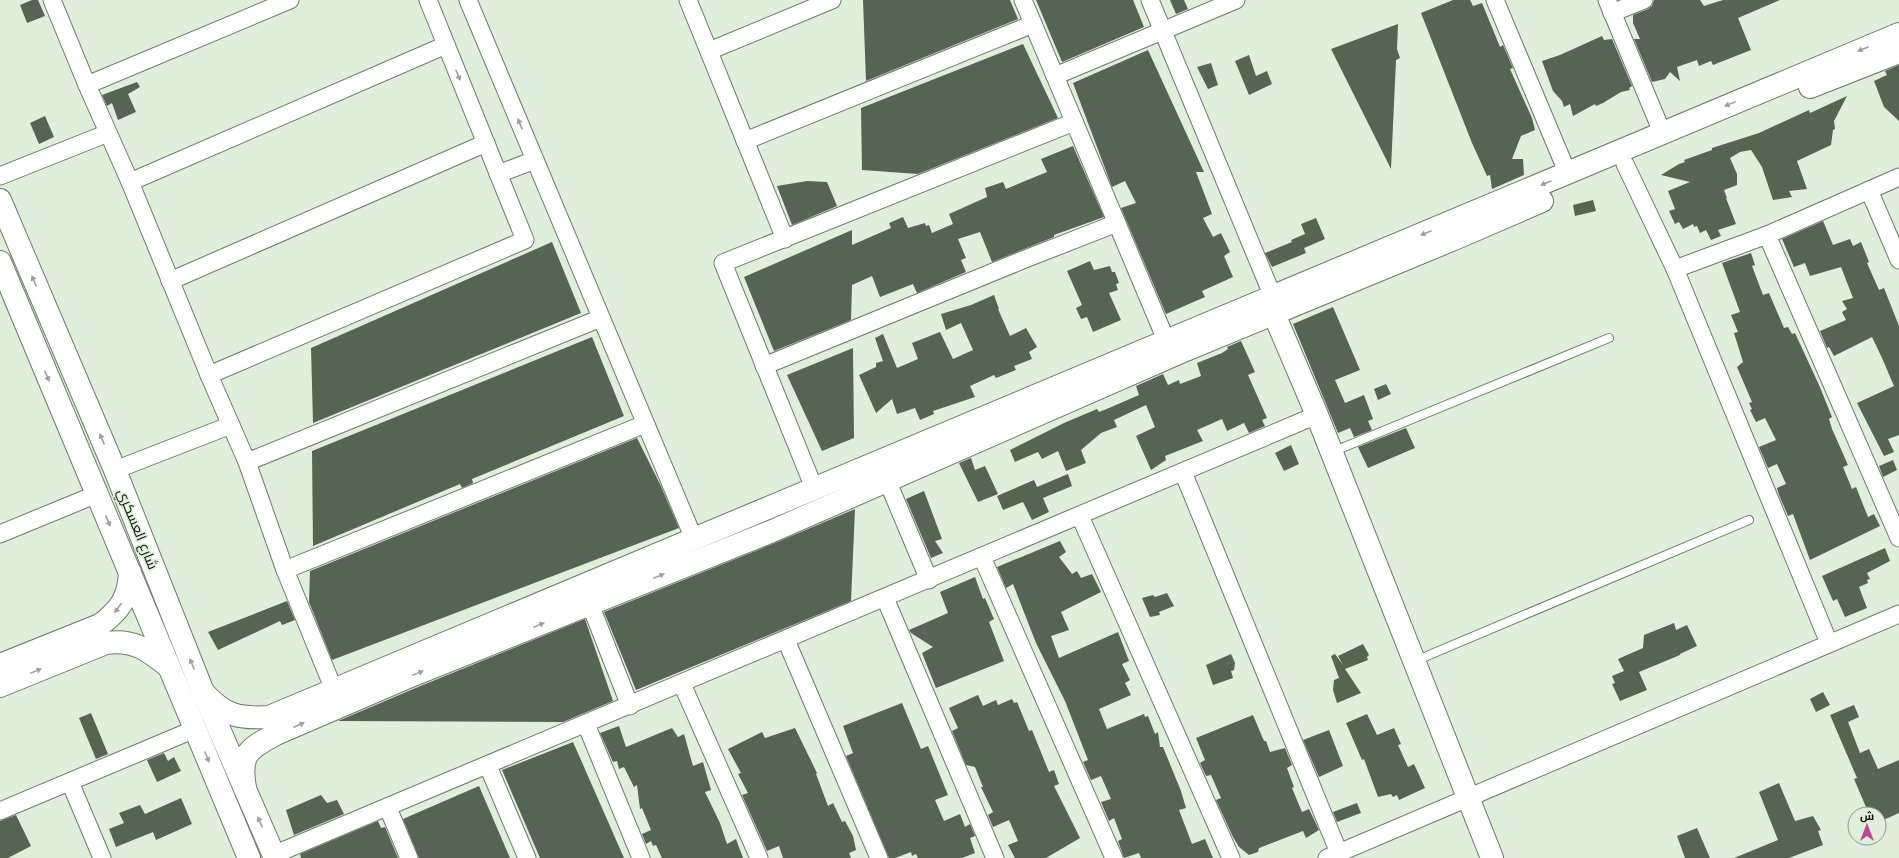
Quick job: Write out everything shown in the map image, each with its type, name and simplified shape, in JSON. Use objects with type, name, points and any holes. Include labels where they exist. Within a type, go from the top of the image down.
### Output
[{"type":"street","points":[[52,0],[247,462],[285,570],[334,690]]},
{"type":"street","points":[[87,85],[290,0]]},
{"type":"street","points":[[209,375],[525,240],[428,0]]},
{"type":"street","points":[[468,0],[694,539]]},
{"type":"street","points":[[688,0],[785,239]]},
{"type":"street","points":[[709,51],[832,0]]},
{"type":"street","points":[[1023,0],[1166,340]]},
{"type":"street","points":[[1150,0],[1274,306],[1492,858]]},
{"type":"street","points":[[1055,76],[1236,0]]},
{"type":"street","points":[[1494,0],[1568,174]]},
{"type":"street","points":[[1644,0],[1610,6],[1662,132]]},
{"type":"street","points":[[745,141],[1033,24]]},
{"type":"street","points":[[1797,85],[1899,34]]},
{"type":"street","points":[[130,182],[446,45]]},
{"type":"street","points":[[245,788],[242,772],[245,757],[272,726],[334,690],[814,488],[926,452],[1274,306],[1662,132],[1756,101],[1797,85],[1899,52]]},
{"type":"street","points":[[959,438],[1166,340],[1274,306],[1454,239],[1625,164],[1756,101]]},
{"type":"street","points":[[814,488],[723,263],[1074,122]]},
{"type":"street","points":[[0,176],[108,133]]},
{"type":"street","points":[[170,281],[486,143]]},
{"type":"street","points":[[498,174],[535,160]]},
{"type":"street","points":[[1625,164],[1675,269],[1829,643]]},
{"type":"street","points":[[1675,269],[1767,235],[1899,177]]},
{"type":"street","points":[[1869,190],[1899,260]]},
{"type":"street","name":"شارع العسكري","points":[[0,200],[61,347],[115,470],[203,692],[274,857]]},
{"type":"street","points":[[764,366],[1117,223]]},
{"type":"street","points":[[1767,235],[1899,538]]},
{"type":"street","name":"شارع العسكري","points":[[0,262],[249,858]]},
{"type":"street","points":[[18,306],[24,312],[31,314],[41,307],[42,301]]},
{"type":"street","points":[[247,462],[601,318]]},
{"type":"street","points":[[38,353],[44,342],[51,340],[57,342],[61,347]]},
{"type":"street","points":[[274,857],[1317,415]]},
{"type":"street","points":[[285,570],[645,424]]},
{"type":"street","points":[[115,470],[231,425]]},
{"type":"street","points":[[203,692],[217,707],[232,715],[250,718],[272,726],[413,675],[770,532],[887,480],[926,452]]},
{"type":"street","points":[[1183,472],[1333,855],[1468,796],[1899,614]]},
{"type":"street","points":[[887,480],[929,580]]},
{"type":"street","points":[[0,534],[97,494]]},
{"type":"street","points":[[1080,516],[1231,858]]},
{"type":"street","points":[[982,557],[1114,858]]},
{"type":"street","points":[[0,665],[100,626],[114,615],[122,604],[129,589],[130,572]]},
{"type":"street","points":[[885,598],[995,858]]},
{"type":"street","points":[[590,604],[630,706]]},
{"type":"street","points":[[786,640],[879,858]]},
{"type":"street","points":[[0,686],[106,643],[119,641],[133,643],[152,653],[170,667]]},
{"type":"street","points":[[682,684],[759,858]]},
{"type":"street","points":[[586,724],[641,858]]},
{"type":"street","points":[[0,811],[195,729]]},
{"type":"street","points":[[488,766],[527,858]]},
{"type":"street","points":[[70,782],[102,858]]},
{"type":"street","points":[[388,808],[409,858]]},
{"type":"lane","points":[[1332,452],[1609,338]]},
{"type":"lane","points":[[1415,662],[1749,520]]},
{"type":"building","points":[[32,0],[38,0],[45,16],[27,23],[20,5]]},
{"type":"building","points":[[863,0],[1010,0],[1018,19],[866,81]]},
{"type":"building","points":[[1036,0],[1133,0],[1144,27],[1062,62]]},
{"type":"building","points":[[1170,0],[1184,0],[1188,9],[1176,14]]},
{"type":"building","points":[[1453,0],[1470,0],[1473,6],[1482,3],[1500,47],[1503,45],[1513,68],[1510,69],[1532,118],[1535,130],[1521,136],[1512,159],[1523,159],[1524,175],[1492,189],[1490,175],[1487,176],[1472,143],[1421,13]]},
{"type":"building","points":[[1654,0],[1700,0],[1704,6],[1723,0],[1780,0],[1738,18],[1751,50],[1713,65],[1711,61],[1699,66],[1697,60],[1677,67],[1680,81],[1670,72],[1665,79],[1652,82],[1634,39],[1640,39],[1633,23],[1633,15],[1648,9],[1652,6]]},
{"type":"building","points":[[1398,24],[1397,49],[1400,58],[1396,60],[1391,169],[1331,49]]},
{"type":"building","points":[[1602,36],[1604,40],[1612,39],[1632,86],[1629,88],[1630,90],[1621,92],[1603,103],[1596,106],[1595,104],[1573,116],[1570,104],[1564,107],[1562,101],[1553,91],[1542,61],[1560,55]]},
{"type":"building","points":[[1023,44],[1058,118],[918,174],[862,170],[861,108]]},
{"type":"building","points":[[1148,50],[1204,172],[1196,172],[1212,214],[1203,218],[1213,237],[1221,233],[1230,252],[1224,256],[1233,277],[1202,291],[1205,297],[1166,314],[1121,208],[1136,203],[1125,181],[1112,187],[1073,83]]},
{"type":"building","points":[[1249,55],[1256,76],[1267,71],[1272,84],[1249,95],[1235,61]]},
{"type":"building","points":[[1211,63],[1218,85],[1208,89],[1197,67]]},
{"type":"building","points":[[1899,65],[1899,121],[1884,107],[1874,81],[1887,75],[1885,71]]},
{"type":"building","points":[[137,82],[140,87],[128,94],[136,112],[118,120],[112,103],[107,106],[102,95]]},
{"type":"building","points":[[1847,96],[1834,121],[1835,129],[1833,130],[1831,145],[1797,161],[1807,189],[1789,191],[1792,197],[1773,200],[1762,167],[1751,150],[1740,152],[1730,158],[1737,174],[1737,185],[1724,190],[1736,224],[1718,230],[1721,236],[1711,240],[1706,230],[1700,233],[1697,226],[1694,227],[1693,224],[1683,229],[1679,222],[1675,224],[1669,211],[1675,209],[1668,191],[1690,182],[1661,175],[1685,162],[1684,160],[1712,150],[1712,148],[1759,133],[1809,110],[1810,113]]},
{"type":"building","points":[[45,116],[54,137],[39,144],[30,123]]},
{"type":"building","points":[[1073,146],[1104,217],[1054,235],[1054,237],[992,262],[980,232],[958,239],[966,258],[961,260],[966,272],[917,293],[913,284],[880,297],[872,276],[852,285],[851,320],[774,351],[744,277],[852,230],[852,245],[891,228],[889,223],[903,217],[908,228],[925,223],[926,226],[929,225],[932,233],[953,224],[949,214],[987,197],[985,188],[1003,182],[1006,189],[1047,172],[1041,159]]},
{"type":"building","points":[[807,181],[827,182],[837,206],[792,225],[777,186]]},
{"type":"building","points":[[1593,200],[1596,211],[1575,216],[1573,205]]},
{"type":"building","points":[[1316,218],[1325,239],[1304,248],[1306,253],[1272,267],[1265,253],[1292,242],[1291,240],[1305,234],[1301,224]]},
{"type":"building","points":[[1823,221],[1833,245],[1850,239],[1853,246],[1861,242],[1869,262],[1867,263],[1879,290],[1884,288],[1899,326],[1899,435],[1888,439],[1894,452],[1884,456],[1857,403],[1894,386],[1872,337],[1834,356],[1829,347],[1827,348],[1820,331],[1846,320],[1842,312],[1847,309],[1842,301],[1853,298],[1841,267],[1810,276],[1805,263],[1794,267],[1782,239]]},
{"type":"building","points":[[552,242],[581,313],[313,423],[311,348]]},
{"type":"building","points":[[1751,253],[1755,265],[1752,266],[1763,295],[1769,293],[1784,328],[1788,327],[1792,334],[1795,333],[1819,385],[1832,417],[1829,419],[1832,429],[1848,465],[1843,467],[1852,489],[1856,487],[1868,517],[1874,514],[1880,526],[1810,560],[1793,514],[1788,516],[1779,495],[1777,488],[1786,484],[1777,464],[1768,468],[1759,447],[1776,440],[1765,418],[1756,422],[1750,410],[1752,409],[1749,403],[1752,402],[1737,367],[1743,362],[1734,333],[1738,332],[1731,315],[1740,312],[1722,263]]},
{"type":"building","points":[[1090,261],[1094,270],[1110,266],[1112,272],[1115,272],[1119,283],[1116,284],[1118,290],[1109,293],[1121,320],[1093,332],[1087,317],[1081,319],[1076,308],[1082,305],[1067,271]]},
{"type":"building","points":[[994,295],[998,309],[1010,336],[1026,328],[1037,347],[1029,352],[1032,359],[1014,366],[1016,370],[996,378],[994,375],[970,386],[975,397],[933,411],[934,414],[920,420],[915,408],[897,414],[892,399],[876,413],[859,375],[876,367],[876,363],[883,361],[875,338],[883,334],[897,368],[918,359],[912,343],[940,332],[953,359],[973,350],[961,323],[946,330],[941,314],[971,305]]},
{"type":"building","points":[[1333,307],[1360,370],[1335,380],[1345,403],[1364,395],[1373,419],[1368,421],[1372,430],[1354,437],[1350,428],[1338,433],[1293,324]]},
{"type":"building","points":[[592,337],[624,416],[472,479],[473,483],[462,488],[460,484],[313,546],[312,451]]},
{"type":"building","points":[[1241,341],[1255,372],[1248,375],[1267,418],[1262,420],[1265,426],[1249,433],[1244,423],[1227,431],[1222,419],[1197,430],[1203,441],[1165,456],[1166,460],[1151,470],[1136,436],[1155,427],[1146,405],[1114,420],[1117,427],[1101,433],[1081,450],[1086,463],[1066,471],[1058,451],[1042,459],[1038,452],[1015,462],[1010,450],[1064,423],[1097,409],[1099,412],[1139,395],[1136,386],[1163,374],[1168,385],[1179,380],[1180,384],[1201,376],[1197,363],[1222,353],[1228,349],[1227,347]]},
{"type":"building","points":[[853,348],[854,438],[822,451],[787,375]]},
{"type":"building","points":[[1386,384],[1391,394],[1378,400],[1374,389]]},
{"type":"building","points":[[1406,428],[1415,448],[1368,468],[1358,447]]},
{"type":"building","points":[[637,438],[660,484],[679,528],[332,660],[309,602],[310,571]]},
{"type":"building","points":[[1291,445],[1299,464],[1284,471],[1275,453]]},
{"type":"building","points":[[971,458],[975,470],[985,466],[998,494],[978,502],[959,463]]},
{"type":"building","points":[[1893,460],[1897,470],[1883,477],[1879,466]]},
{"type":"building","points":[[1068,474],[1072,486],[1043,498],[1049,512],[1032,520],[1023,502],[1003,510],[997,496],[1034,480],[1037,487]]},
{"type":"building","points":[[924,491],[942,539],[935,541],[943,553],[931,558],[906,499]]},
{"type":"building","points":[[855,509],[851,601],[636,690],[604,612]]},
{"type":"building","points":[[1060,541],[1066,552],[1059,557],[1072,574],[1077,571],[1081,578],[1092,574],[1101,592],[1061,612],[1069,630],[1051,636],[1059,658],[1118,632],[1129,661],[1122,664],[1130,680],[1125,683],[1131,695],[1099,709],[1107,729],[1144,714],[1145,717],[1148,716],[1155,734],[1158,732],[1160,747],[1163,747],[1181,791],[1186,808],[1179,810],[1192,844],[1205,839],[1213,858],[1141,858],[1139,853],[1124,858],[1118,841],[1122,839],[1114,818],[1109,821],[1101,802],[1111,799],[1101,776],[1091,780],[1083,762],[1088,760],[1065,701],[1036,643],[1013,584],[1006,588],[997,567]]},
{"type":"building","points":[[1885,548],[1890,561],[1867,573],[1870,579],[1867,580],[1868,583],[1859,587],[1867,608],[1845,617],[1837,599],[1833,601],[1822,576]]},
{"type":"building","points":[[975,577],[983,599],[985,598],[994,619],[989,622],[1004,661],[936,688],[922,653],[933,647],[911,633],[909,630],[948,613],[940,592]]},
{"type":"building","points":[[1167,593],[1174,606],[1159,612],[1160,615],[1150,617],[1142,598],[1153,595],[1155,597]]},
{"type":"building","points":[[287,601],[295,620],[282,625],[280,621],[218,650],[208,632]]},
{"type":"building","points":[[585,619],[613,701],[563,722],[338,721],[418,687]]},
{"type":"building","points":[[1674,623],[1676,630],[1687,625],[1697,646],[1680,655],[1639,672],[1647,690],[1620,701],[1612,684],[1615,683],[1612,676],[1624,671],[1618,659],[1643,648],[1644,635]]},
{"type":"building","points":[[1363,644],[1369,655],[1367,657],[1368,660],[1345,669],[1361,693],[1337,703],[1333,690],[1334,680],[1339,678],[1331,656],[1335,654],[1343,665],[1338,656]]},
{"type":"building","points":[[1231,654],[1235,663],[1234,670],[1231,671],[1233,678],[1213,685],[1206,665]]},
{"type":"building","points":[[1823,692],[1830,705],[1816,712],[1810,699]]},
{"type":"building","points":[[978,695],[983,706],[996,700],[998,705],[1012,699],[1014,703],[1017,702],[1029,731],[1032,730],[1049,772],[1054,770],[1059,784],[1054,786],[1080,838],[1046,858],[1015,858],[1008,845],[1018,841],[1009,820],[993,827],[988,815],[993,812],[981,787],[983,787],[975,767],[966,765],[952,731],[958,728],[949,708]]},
{"type":"building","points":[[902,703],[921,749],[928,746],[948,795],[935,800],[944,821],[960,814],[965,827],[970,824],[975,836],[970,838],[975,853],[962,858],[918,858],[916,854],[912,856],[911,852],[895,858],[889,858],[846,756],[853,753],[843,726]]},
{"type":"building","points":[[1854,705],[1859,717],[1848,722],[1860,753],[1869,749],[1878,769],[1899,760],[1899,813],[1887,818],[1887,806],[1866,806],[1854,779],[1857,778],[1830,715]]},
{"type":"building","points":[[91,713],[108,754],[96,759],[79,718]]},
{"type":"building","points":[[1367,714],[1377,735],[1394,728],[1401,744],[1398,745],[1408,767],[1414,764],[1425,788],[1399,800],[1397,795],[1393,797],[1391,794],[1378,797],[1364,759],[1362,760],[1346,723]]},
{"type":"building","points":[[1253,715],[1270,752],[1285,748],[1292,765],[1287,768],[1294,787],[1292,788],[1302,812],[1309,809],[1319,830],[1306,838],[1303,831],[1259,848],[1258,852],[1249,855],[1239,847],[1233,837],[1216,800],[1221,798],[1211,775],[1206,776],[1200,763],[1205,760],[1196,738]]},
{"type":"building","points":[[619,726],[626,747],[672,728],[678,737],[684,734],[693,766],[703,762],[711,790],[705,792],[720,823],[727,844],[736,839],[743,858],[662,858],[656,845],[653,846],[651,841],[646,844],[642,834],[651,830],[642,808],[640,809],[637,785],[634,787],[624,767],[619,769],[617,761],[613,762],[600,733]]},
{"type":"building","points":[[795,728],[817,773],[816,774],[828,806],[833,803],[842,822],[845,821],[853,836],[856,850],[849,853],[851,858],[783,858],[779,846],[767,851],[742,795],[748,793],[738,774],[741,773],[728,749],[762,732],[765,738]]},
{"type":"building","points":[[1329,730],[1343,766],[1319,777],[1303,740]]},
{"type":"building","points":[[573,742],[624,858],[540,858],[502,770]]},
{"type":"building","points":[[164,753],[168,761],[174,757],[181,771],[157,782],[147,760]]},
{"type":"building","points":[[1779,783],[1795,821],[1813,816],[1821,830],[1818,831],[1823,845],[1789,858],[1734,858],[1778,840],[1759,792]]},
{"type":"building","points":[[479,786],[510,858],[419,858],[403,819]]},
{"type":"building","points":[[321,795],[327,803],[337,800],[344,814],[294,835],[286,810]]},
{"type":"building","points":[[181,798],[192,824],[156,840],[153,832],[116,847],[109,829],[124,823],[119,813],[140,805],[145,814]]},
{"type":"building","points":[[1357,803],[1361,813],[1337,822],[1333,812]]},
{"type":"building","points":[[16,815],[31,846],[8,858],[0,858],[0,821]]},
{"type":"building","points":[[378,821],[381,828],[385,827],[398,858],[301,858],[300,854]]},
{"type":"building","points":[[1697,828],[1710,858],[1685,858],[1677,836]]}]
